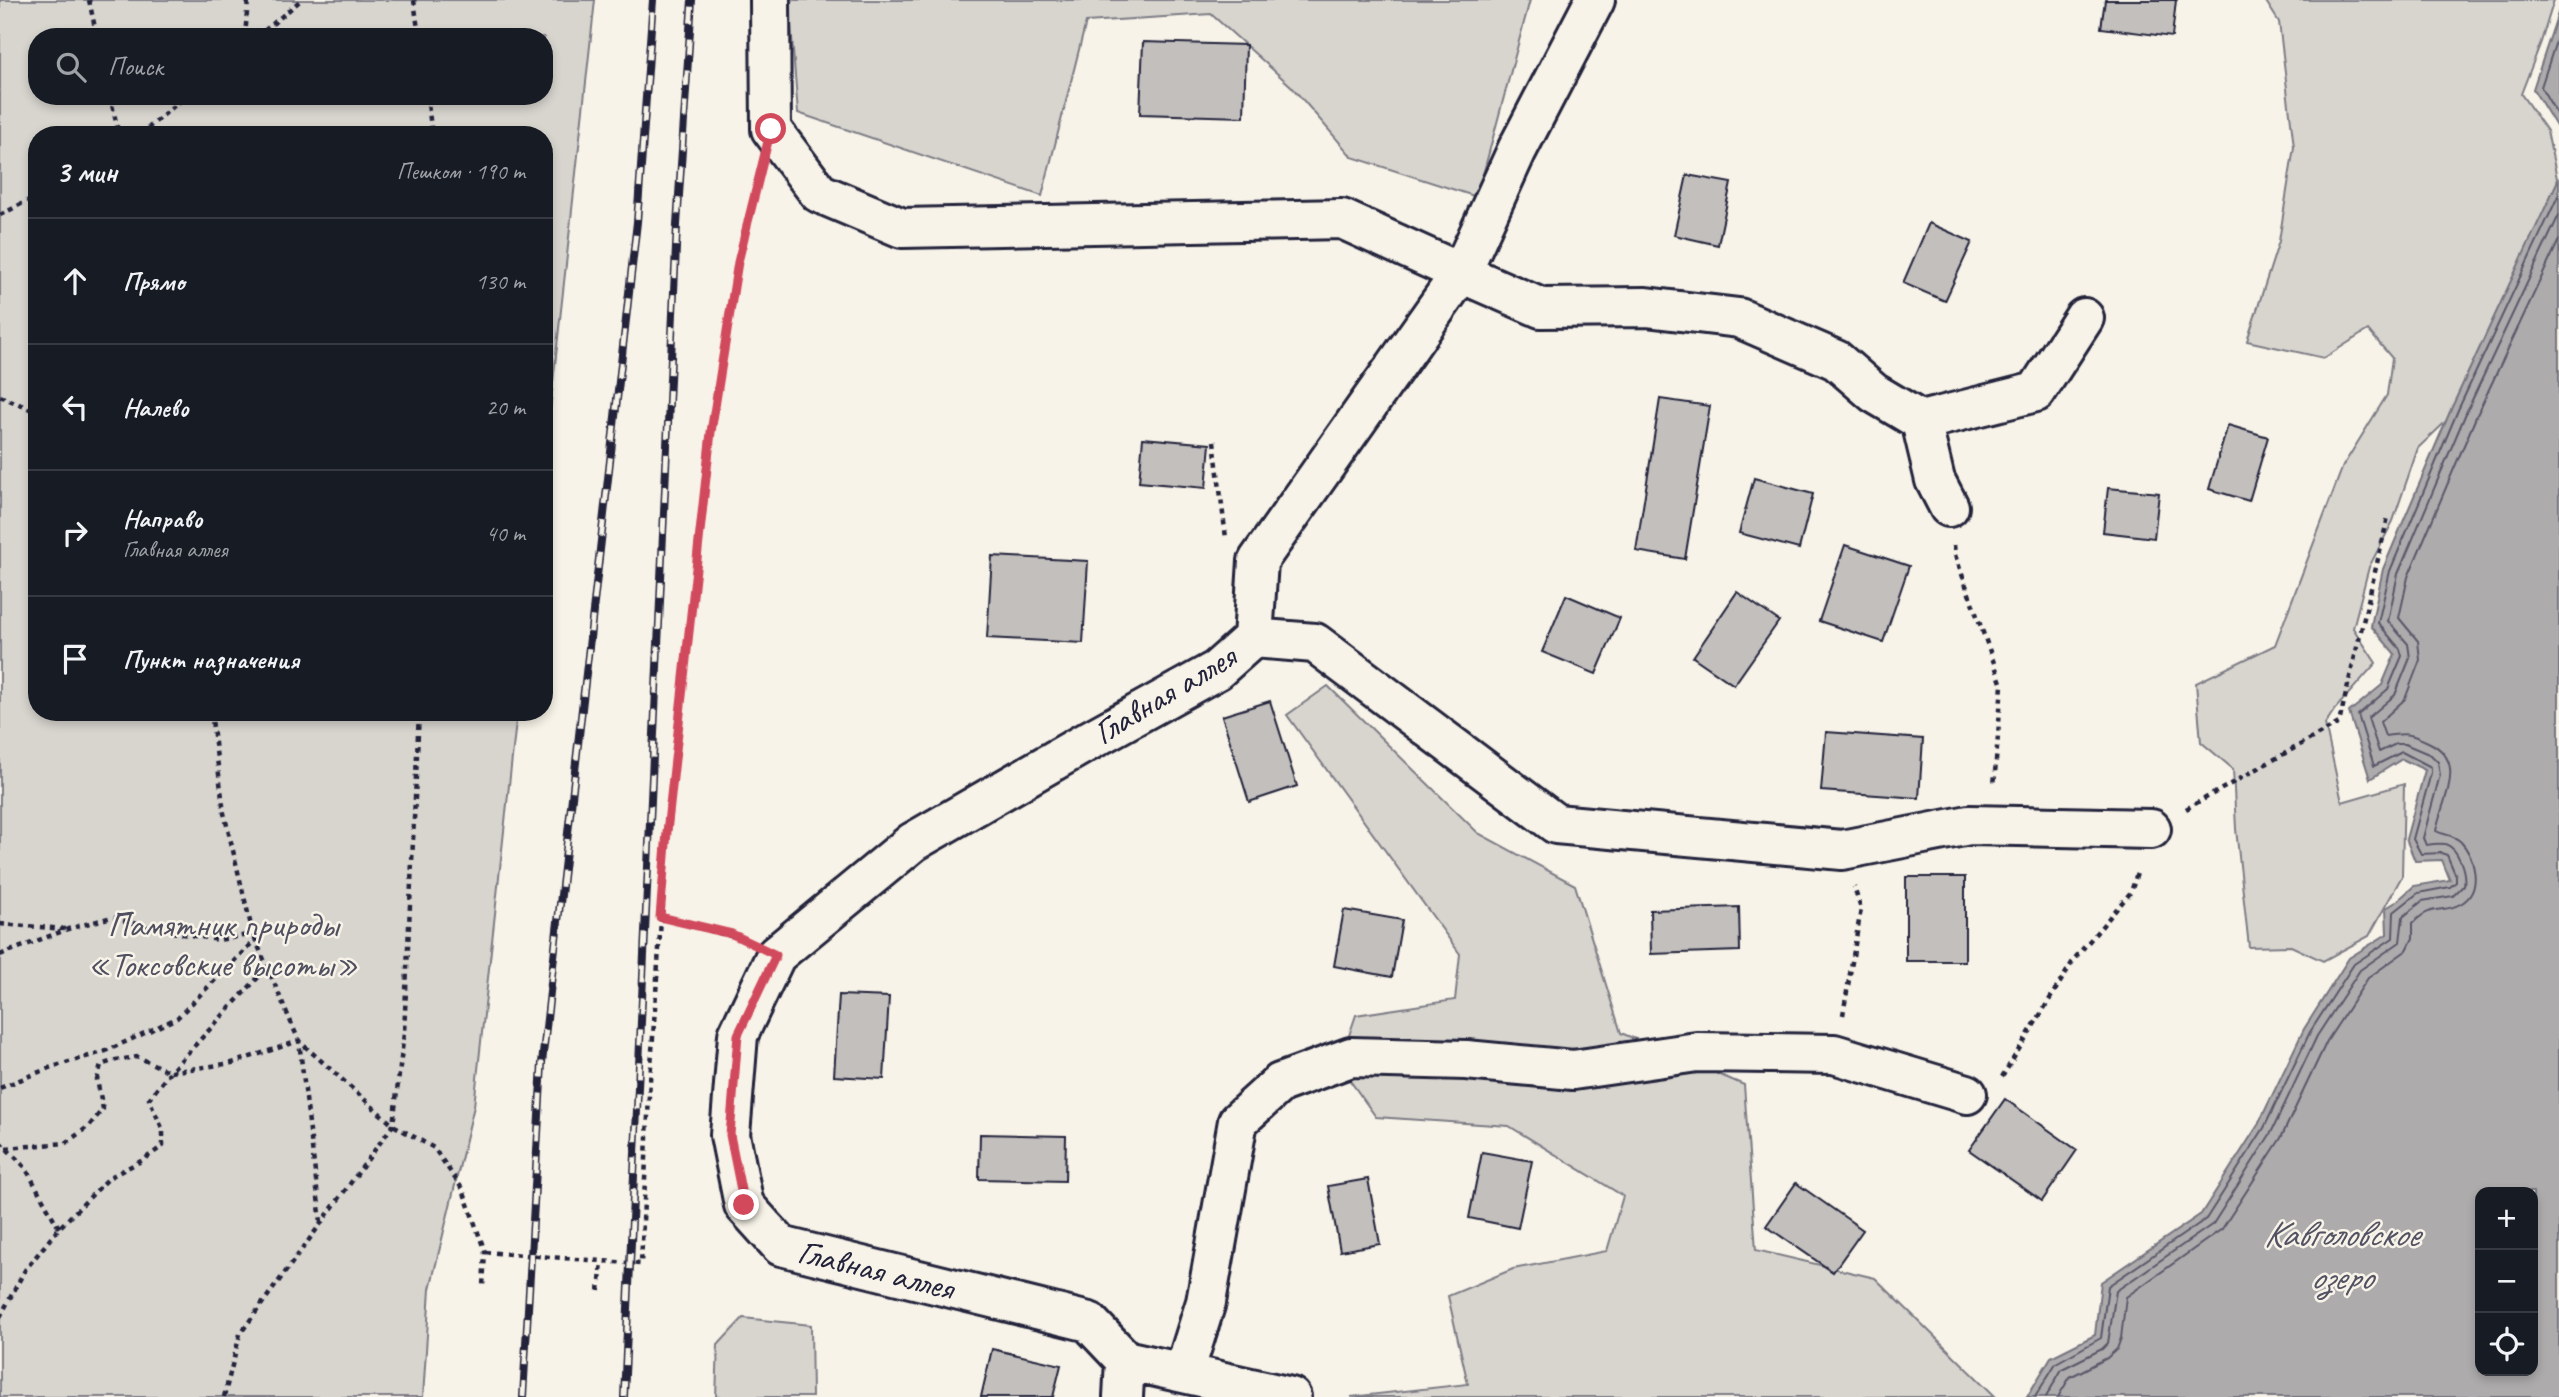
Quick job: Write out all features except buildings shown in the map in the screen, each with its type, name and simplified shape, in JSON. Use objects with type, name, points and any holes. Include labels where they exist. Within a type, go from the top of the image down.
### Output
[{"type":"street","points":[[770,0],[771,129],[819,193],[902,228],[1342,219],[1541,308],[1646,307],[1739,318],[1836,360],[1874,393],[1921,421],[2036,392],[2084,318]]},
{"type":"street","points":[[1258,561],[1461,273],[1517,150],[1595,0]]},
{"type":"street","points":[[1921,421],[1935,480],[1949,507]]},
{"type":"street","name":"Главная аллея","points":[[1125,1360],[1089,1322],[781,1246],[744,1205],[730,1135],[738,1035],[776,955],[913,842],[1217,670],[1253,638],[1258,561]]},
{"type":"street","points":[[1253,638],[1315,643],[1556,824],[1842,850],[1969,825],[2151,829]]},
{"type":"street","points":[[1184,1372],[1206,1301],[1238,1121],[1280,1083],[1351,1057],[1466,1060],[1573,1070],[1697,1052],[1834,1054],[1967,1094]]},
{"type":"street","points":[[1123,1397],[1125,1360],[1291,1397]]},
{"type":"path","points":[[89,0],[95,28]]},
{"type":"path","points":[[246,28],[248,0]]},
{"type":"path","points":[[268,28],[301,0]]},
{"type":"path","points":[[414,0],[418,28]]},
{"type":"path","points":[[112,105],[117,126]]},
{"type":"path","points":[[151,126],[175,105]]},
{"type":"path","points":[[428,105],[431,126]]},
{"type":"path","points":[[485,1252],[641,1264],[668,819],[711,432],[738,262],[771,129]]},
{"type":"path","points":[[0,215],[28,200]]},
{"type":"path","points":[[0,396],[28,408]]},
{"type":"path","points":[[1214,441],[1226,538],[1258,561]]},
{"type":"path","points":[[1949,507],[1955,555],[2002,685],[1991,826]]},
{"type":"path","points":[[1967,1094],[2004,1076],[2075,958],[2131,892],[2151,829],[2339,723],[2388,517]]},
{"type":"path","points":[[212,721],[225,813],[254,937],[299,1041],[321,1223]]},
{"type":"path","points":[[225,1397],[240,1334],[393,1125],[404,1033],[419,721]]},
{"type":"path","points":[[1834,1054],[1848,993],[1861,909],[1842,850]]},
{"type":"path","points":[[0,955],[68,929],[112,917],[154,929],[219,940],[254,937]]},
{"type":"path","points":[[660,917],[732,934],[776,955]]},
{"type":"path","points":[[0,924],[68,929]]},
{"type":"path","points":[[0,1088],[49,1068],[106,1051],[177,1018],[254,937]]},
{"type":"path","points":[[0,1317],[25,1270],[59,1228],[110,1177],[163,1146],[163,1130],[149,1099],[170,1072],[267,968]]},
{"type":"path","points":[[299,1041],[393,1125],[434,1148],[463,1190],[485,1252],[483,1286]]},
{"type":"path","points":[[6,1148],[66,1143],[89,1126],[103,1109],[97,1080],[101,1065],[138,1057],[170,1072],[232,1063],[299,1041]]},
{"type":"path","points":[[0,1142],[25,1167],[59,1228]]},
{"type":"path","points":[[599,1291],[602,1262]]},
{"type":"green space","name":"Памятник природы «Токсовские высоты»","points":[[0,0],[595,0],[553,383],[553,126],[28,126],[28,721],[516,721],[474,1106],[430,1289],[423,1397],[0,1397]]},
{"type":"green space","points":[[789,0],[1530,0],[1477,197],[1352,157],[1291,86],[1211,14],[1086,22],[1042,196],[798,113]]},
{"type":"green space","points":[[2265,0],[2554,0],[2521,94],[2547,131],[2559,188],[2457,411],[2418,448],[2393,521],[2369,567],[2353,628],[2376,663],[2325,724],[2342,802],[2404,784],[2402,876],[2369,936],[2323,961],[2291,946],[2249,947],[2236,829],[2233,769],[2201,742],[2196,683],[2275,645],[2343,466],[2387,395],[2392,358],[2368,330],[2324,358],[2247,341],[2279,241],[2294,147],[2279,22]]},
{"type":"green space","points":[[1328,686],[1478,833],[1575,885],[1621,1033],[1744,1085],[1756,1250],[1875,1278],[1996,1397],[1351,1397],[1468,1384],[1448,1296],[1513,1269],[1607,1251],[1623,1196],[1509,1126],[1376,1117],[1339,1065],[1356,1015],[1455,1000],[1460,954],[1287,715]]},
{"type":"green space","points":[[743,1318],[811,1325],[812,1397],[716,1397],[718,1345]]},
{"type":"water","points":[[2559,10],[2559,131],[2533,89]]},
{"type":"water","name":"Кавголовское озеро","points":[[2559,178],[2559,1397],[2027,1397],[2051,1357],[2095,1335],[2101,1282],[2201,1214],[2258,1125],[2304,1029],[2349,958],[2387,934],[2386,908],[2414,886],[2450,880],[2442,860],[2415,861],[2406,839],[2425,770],[2402,759],[2370,779],[2349,712],[2382,685],[2395,654],[2371,626],[2383,569],[2452,407]]},
{"type":"railway","points":[[523,1397],[542,1063],[637,222],[653,0]]},
{"type":"railway","points":[[624,1397],[677,225],[692,0]]},
{"type":"route","points":[[744,1205],[730,1135],[738,1035],[776,955],[732,934],[660,917],[711,432],[738,262],[771,129]]}]
